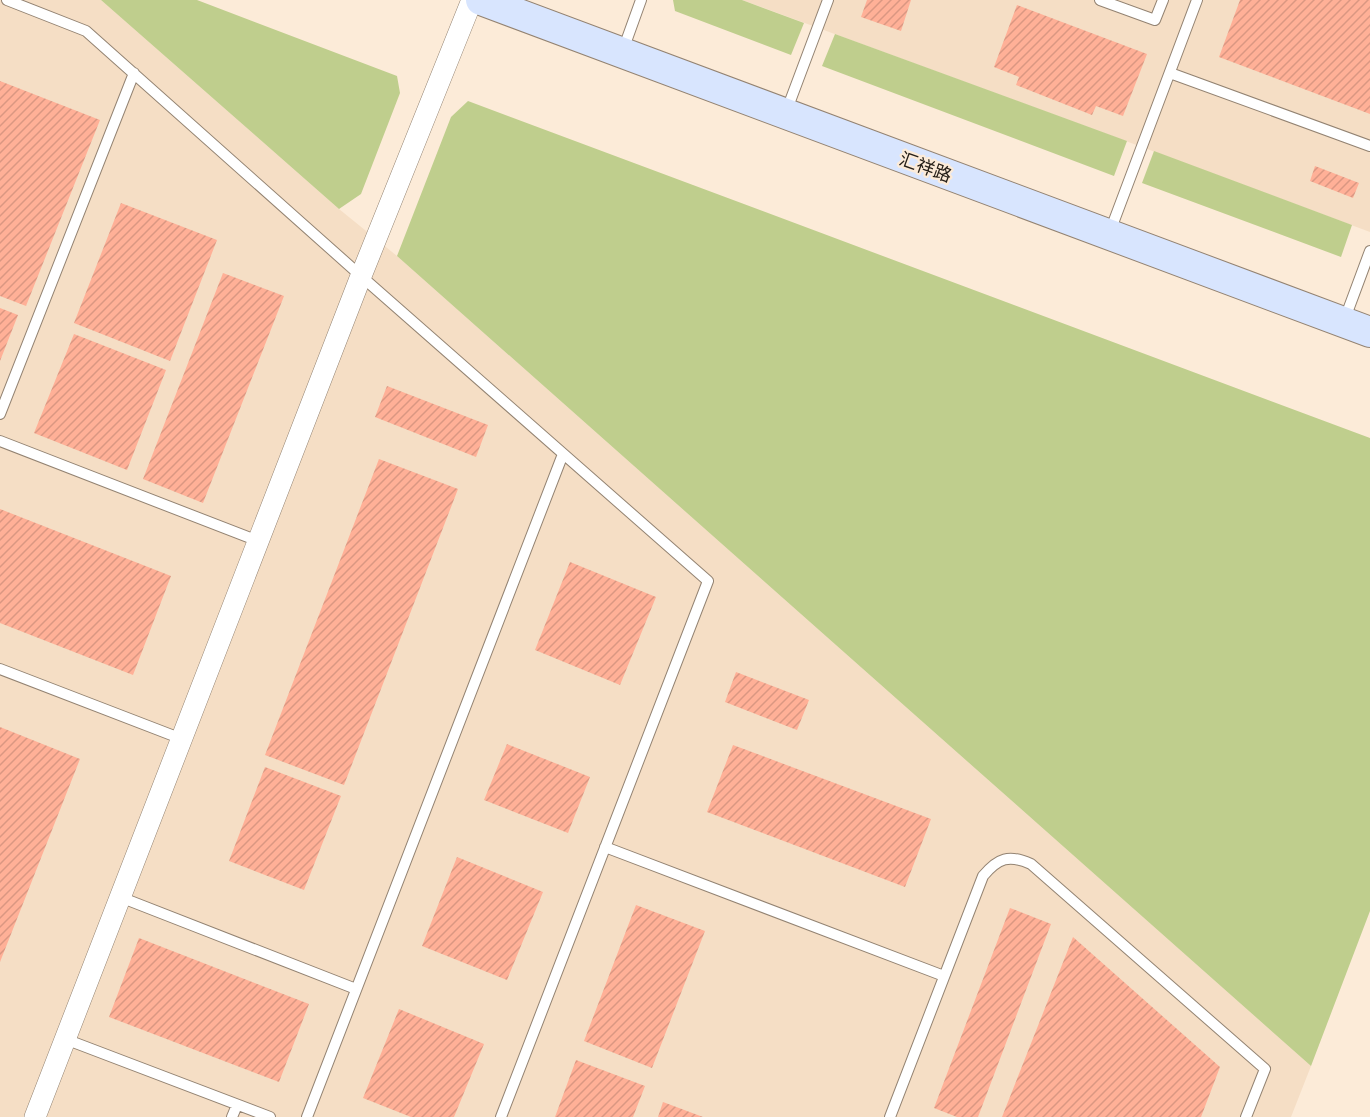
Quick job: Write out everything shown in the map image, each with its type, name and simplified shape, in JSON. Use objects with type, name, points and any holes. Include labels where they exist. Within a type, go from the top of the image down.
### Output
[{"type":"main road","name":"汇祥路","points":[[481,0],[1357,327]]},
{"type":"street","points":[[35,1117],[361,276],[472,0]]},
{"type":"lane","points":[[7,0],[86,31],[708,581],[501,1117]]},
{"type":"lane","points":[[622,52],[641,0]]},
{"type":"lane","points":[[786,114],[828,0]]},
{"type":"lane","points":[[1100,0],[1155,20],[1163,0]]},
{"type":"lane","points":[[1109,234],[1197,0]]},
{"type":"lane","points":[[0,414],[134,73]]},
{"type":"lane","points":[[1170,73],[1370,146]]},
{"type":"lane","points":[[1357,327],[1370,251]]},
{"type":"lane","points":[[0,441],[258,541]]},
{"type":"lane","points":[[307,1117],[563,454]]},
{"type":"lane","points":[[0,669],[182,739]]},
{"type":"lane","points":[[605,847],[944,976]]},
{"type":"lane","points":[[890,1117],[983,876],[993,863],[1007,858],[1019,859],[1031,864],[1265,1069],[1246,1117]]},
{"type":"lane","points":[[120,897],[356,989]]},
{"type":"lane","points":[[65,1038],[270,1117]]},
{"type":"lane","points":[[232,1117],[237,1104]]},
{"type":"shaded area","points":[[0,0],[101,0],[339,209],[397,256],[1311,1066],[1291,1117],[0,1117]]},
{"type":"shaded area","points":[[742,0],[1370,0],[1370,232],[1123,140]]},
{"type":"green space","points":[[101,0],[197,0],[397,76],[400,93],[361,194],[339,209]]},
{"type":"green space","points":[[673,0],[742,0],[804,23],[791,55],[675,11]]},
{"type":"green space","points":[[835,34],[1127,141],[1114,176],[822,66]]},
{"type":"green space","points":[[468,101],[1370,438],[1370,911],[1311,1066],[397,256],[451,117]]},
{"type":"green space","points":[[1154,151],[1352,225],[1341,257],[1142,183]]},
{"type":"building","points":[[867,0],[911,0],[901,31],[861,17]]},
{"type":"building","points":[[1240,0],[1370,0],[1370,114],[1219,57]]},
{"type":"building","points":[[1017,5],[1147,54],[1123,116],[1096,106],[1092,115],[1016,85],[1019,77],[994,67]]},
{"type":"building","points":[[0,81],[100,120],[26,306],[0,296]]},
{"type":"building","points":[[1315,166],[1359,183],[1353,198],[1310,181]]},
{"type":"building","points":[[121,203],[217,240],[170,361],[74,323]]},
{"type":"building","points":[[223,273],[284,296],[203,503],[143,479]]},
{"type":"building","points":[[0,308],[18,315],[0,361]]},
{"type":"building","points":[[74,334],[166,370],[127,470],[34,433]]},
{"type":"building","points":[[387,386],[488,425],[476,457],[375,417]]},
{"type":"building","points":[[379,459],[458,489],[344,785],[265,755]]},
{"type":"building","points":[[0,509],[171,576],[133,675],[0,623]]},
{"type":"building","points":[[570,562],[656,597],[620,685],[535,650]]},
{"type":"building","points":[[736,672],[809,700],[797,730],[725,702]]},
{"type":"building","points":[[0,727],[80,759],[0,962]]},
{"type":"building","points":[[507,744],[590,777],[568,833],[484,800]]},
{"type":"building","points":[[733,745],[931,819],[905,887],[707,812]]},
{"type":"building","points":[[265,767],[341,796],[304,890],[229,861]]},
{"type":"building","points":[[457,857],[543,892],[507,980],[422,946]]},
{"type":"building","points":[[636,905],[705,931],[652,1068],[584,1041]]},
{"type":"building","points":[[1010,908],[1051,924],[978,1117],[957,1117],[934,1108]]},
{"type":"building","points":[[1073,937],[1220,1067],[1201,1117],[1002,1117]]},
{"type":"building","points":[[139,938],[309,1004],[279,1082],[109,1017]]},
{"type":"building","points":[[399,1009],[484,1044],[454,1117],[411,1117],[363,1098]]},
{"type":"building","points":[[576,1060],[645,1086],[633,1117],[555,1117]]},
{"type":"building","points":[[663,1102],[703,1117],[658,1117]]}]
